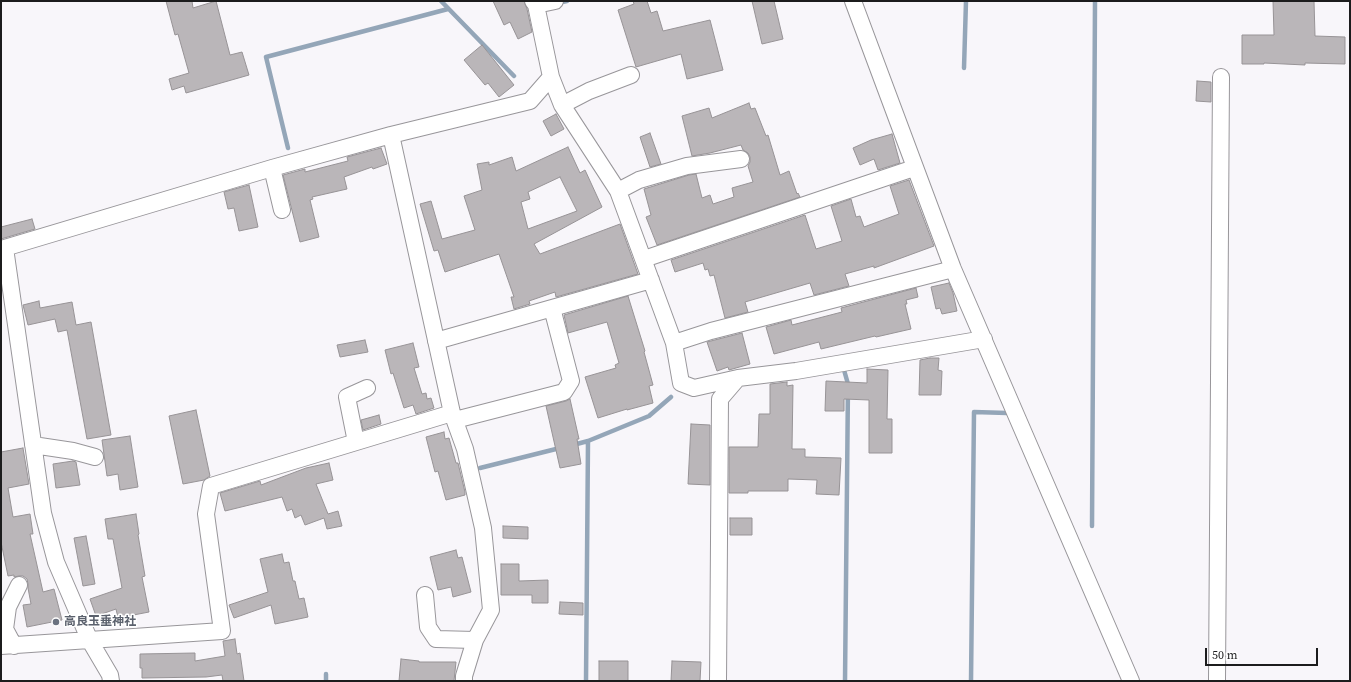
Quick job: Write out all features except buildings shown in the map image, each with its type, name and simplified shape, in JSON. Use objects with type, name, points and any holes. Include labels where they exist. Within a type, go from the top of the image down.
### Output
[{"type":"street","points":[[555,1],[534,3],[551,77],[562,106],[618,191],[674,343],[681,383],[694,388],[738,378],[796,371],[984,340]]},
{"type":"street","points":[[853,1],[883,79],[914,168],[953,269],[1131,681]]},
{"type":"street","points":[[562,106],[589,91],[631,75]]},
{"type":"street","points":[[111,681],[110,674],[90,641],[56,562],[43,513],[3,248],[272,168],[391,135],[530,101],[551,77]]},
{"type":"street","points":[[1217,681],[1221,77]]},
{"type":"street","points":[[391,135],[453,416],[465,449],[483,528],[491,610],[475,640],[464,676],[464,681]]},
{"type":"street","points":[[618,191],[639,180],[687,166],[741,159]]},
{"type":"street","points":[[272,168],[282,210]]},
{"type":"street","points":[[644,259],[914,168]]},
{"type":"street","points":[[674,343],[953,269]]},
{"type":"street","points":[[436,341],[651,280]]},
{"type":"street","points":[[19,585],[8,607],[5,629],[8,646],[222,631],[206,514],[211,486],[356,442],[453,416],[564,392],[571,381],[552,308]]},
{"type":"street","points":[[718,681],[720,399],[738,378]]},
{"type":"street","points":[[356,442],[347,397],[367,388]]},
{"type":"street","points":[[33,445],[73,451],[95,458]]},
{"type":"street","points":[[425,595],[428,627],[436,640],[475,640]]},
{"type":"waterway","points":[[441,1],[514,76]]},
{"type":"waterway","points":[[558,3],[567,1]]},
{"type":"waterway","points":[[964,68],[966,1]]},
{"type":"waterway","points":[[1092,526],[1095,1]]},
{"type":"waterway","points":[[288,148],[266,57],[448,9]]},
{"type":"waterway","points":[[844,370],[848,384],[845,681]]},
{"type":"waterway","points":[[573,445],[588,441],[649,416],[671,397]]},
{"type":"waterway","points":[[971,681],[974,412],[1007,413]]},
{"type":"waterway","points":[[586,681],[588,441]]},
{"type":"waterway","points":[[480,468],[560,448]]},
{"type":"waterway","points":[[326,674],[326,681]]},
{"type":"place","name":"高良玉垂神社","points":[[56,622]]}]
